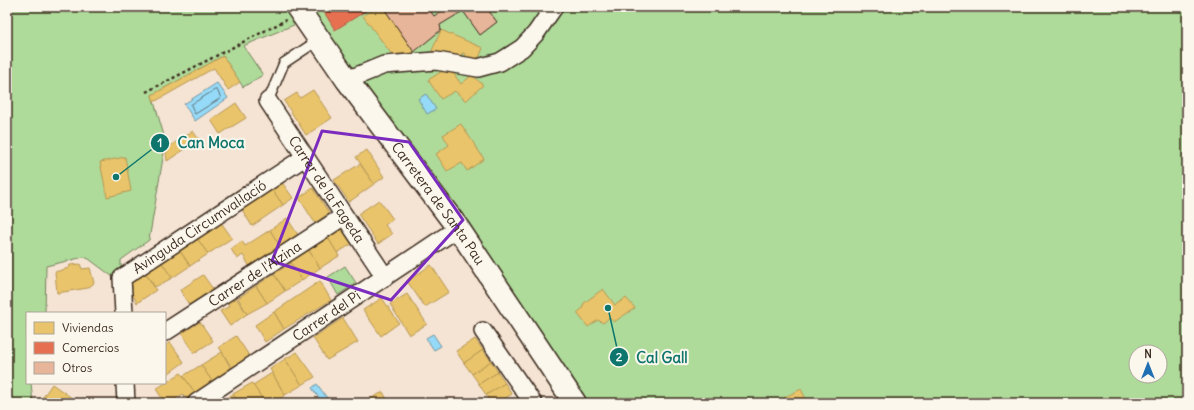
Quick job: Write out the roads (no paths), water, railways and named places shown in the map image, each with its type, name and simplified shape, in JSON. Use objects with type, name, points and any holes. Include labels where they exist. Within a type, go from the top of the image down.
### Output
[{"type":"main road","name":"Carretera de Santa Pau","points":[[298,9],[347,80],[458,228],[575,403]]},
{"type":"street","points":[[347,80],[384,65],[436,61],[478,68],[500,62],[522,48],[536,33],[554,7]]},
{"type":"street","name":"Carrer de la Fageda","points":[[268,101],[386,277]]},
{"type":"street","name":"Avinguda Circumval·lació","points":[[124,312],[122,278],[305,157]]},
{"type":"street","name":"Carrer de l'Alzina","points":[[166,331],[344,216]]},
{"type":"street","name":"Carrer del Pi","points":[[196,403],[458,228]]},
{"type":"street","points":[[483,331],[533,403]]},
{"type":"street","points":[[125,384],[126,403]]},
{"type":"lane","points":[[268,101],[284,63],[320,39]]},
{"type":"water","points":[[217,83],[228,98],[195,121],[184,104]]},
{"type":"water","points":[[426,94],[436,109],[427,114],[418,99]]},
{"type":"water","points":[[433,334],[441,346],[434,350],[426,338]]},
{"type":"water","points":[[317,384],[327,398],[321,401],[312,388]]},
{"type":"place","name":"Can Moca","points":[[116,177]]},
{"type":"place","name":"Cal Gall","points":[[608,308]]}]
